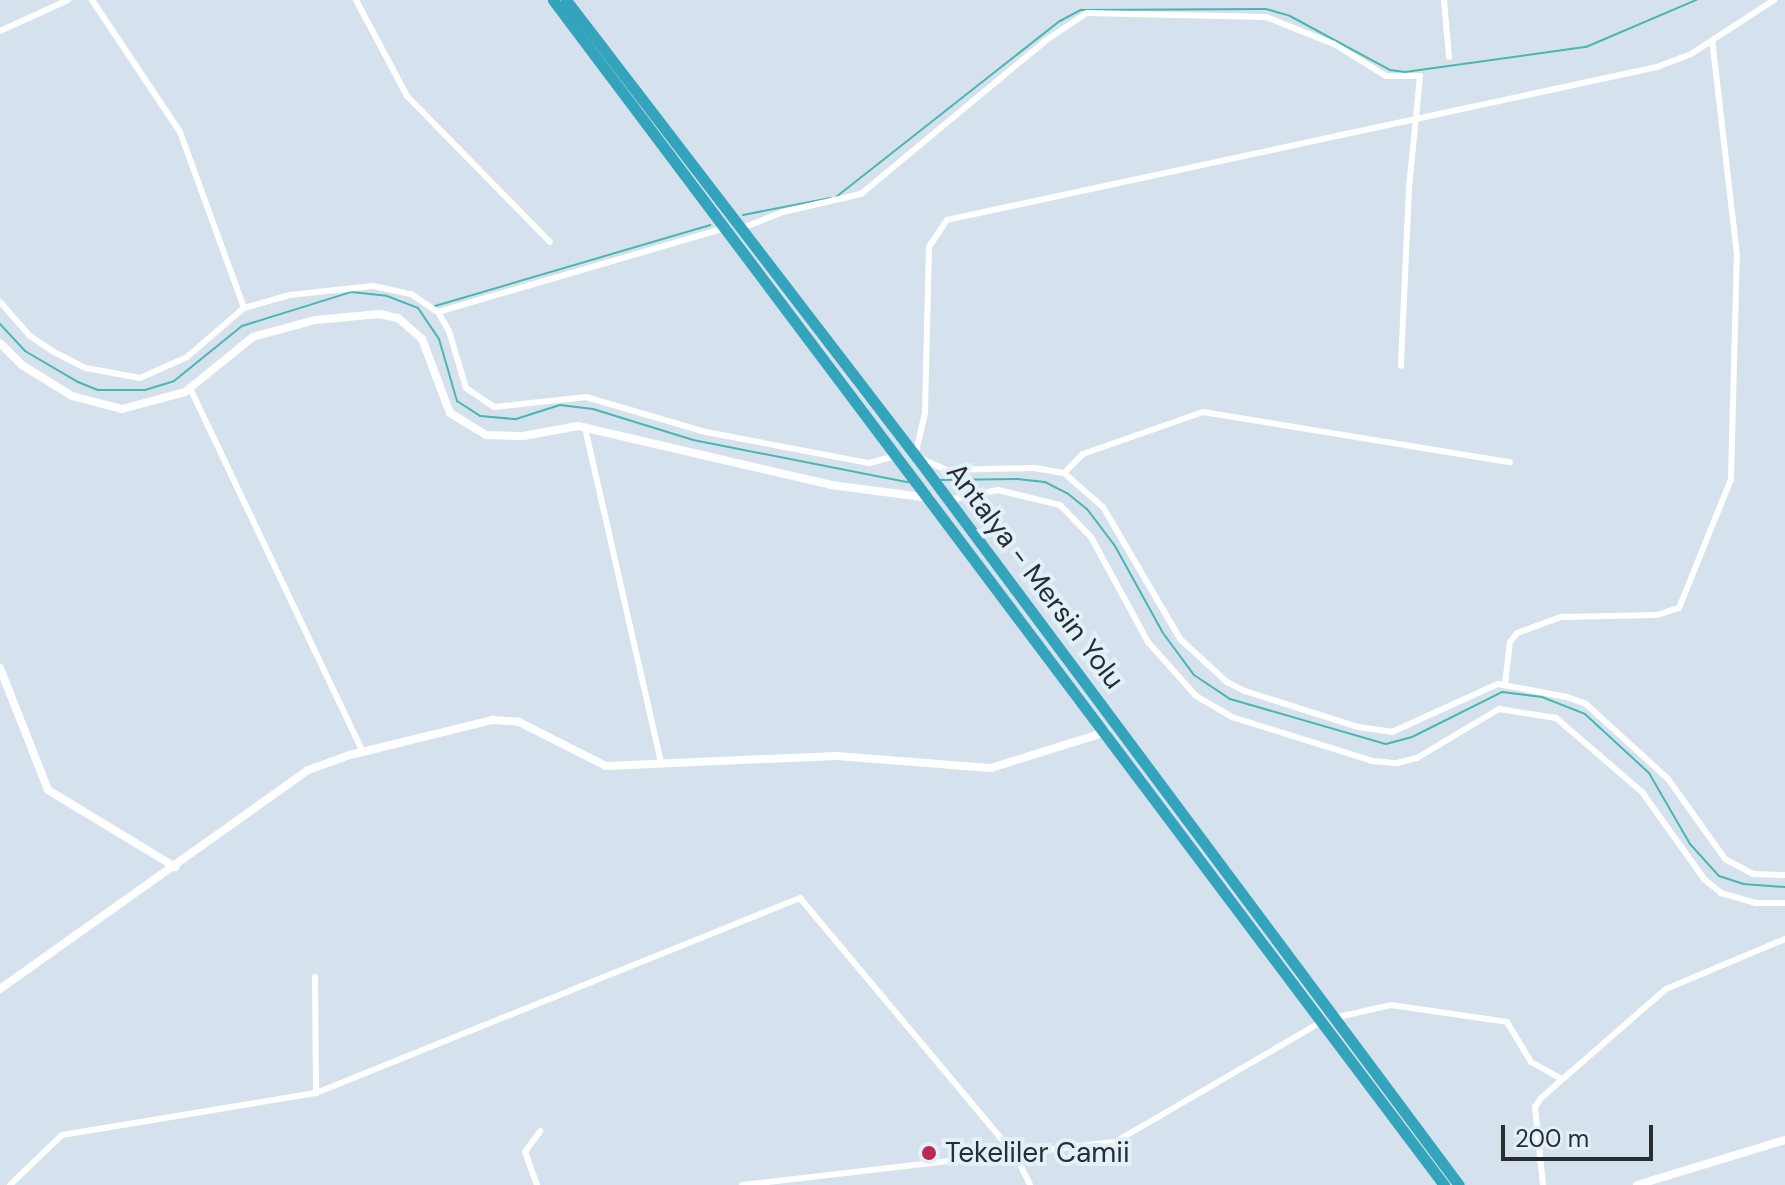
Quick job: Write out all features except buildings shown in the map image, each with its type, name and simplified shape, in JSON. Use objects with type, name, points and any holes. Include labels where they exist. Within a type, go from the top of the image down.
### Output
[{"type":"highway","name":"Antalya - Mersin Yolu","points":[[553,0],[908,467],[937,495],[1327,1020],[1444,1185]]},
{"type":"highway","name":"Antalya - Mersin Yolu","points":[[566,0],[918,460],[937,495],[1106,732],[1327,1020],[1459,1185]]},
{"type":"street","points":[[0,31],[68,0]]},
{"type":"street","points":[[92,0],[180,132],[244,308]]},
{"type":"street","points":[[356,0],[407,96],[550,242]]},
{"type":"street","points":[[1444,0],[1449,57]]},
{"type":"street","points":[[1774,0],[1712,40],[1657,67],[947,220],[929,247],[925,413],[918,460],[946,470],[1035,468],[1064,473],[1103,507],[1180,639],[1227,682],[1245,691],[1358,727],[1392,732],[1426,721],[1482,689],[1505,684],[1586,704],[1668,779],[1725,859],[1753,874],[1785,875]]},
{"type":"street","points":[[740,229],[783,212],[861,194],[1045,41],[1087,13],[1251,16],[1292,24],[1386,76],[1420,76],[1414,119],[1401,366]]},
{"type":"street","points":[[1505,684],[1510,642],[1517,633],[1561,617],[1657,615],[1679,608],[1731,479],[1737,255],[1712,40]]},
{"type":"street","points":[[438,312],[726,228]]},
{"type":"street","points":[[0,302],[30,336],[52,351],[86,368],[140,378],[187,357],[244,308],[290,295],[373,286],[411,294],[438,312],[466,388],[494,407],[586,397],[678,426],[856,461],[899,455]]},
{"type":"street","points":[[0,343],[47,381],[103,405],[132,407],[190,388],[253,337],[315,320],[380,314],[398,318],[422,339],[438,392],[450,413],[470,429],[523,436],[556,427],[585,428],[660,449],[831,485],[937,495],[998,490],[1060,505],[1091,537],[1148,642],[1196,696],[1232,717],[1372,761],[1397,763],[1417,758],[1499,709],[1556,718],[1642,792],[1704,879],[1721,893],[1755,903],[1785,903]]},
{"type":"street","points":[[190,388],[363,752]]},
{"type":"street","points":[[1064,473],[1083,454],[1203,412],[1510,462]]},
{"type":"street","points":[[585,428],[661,763]]},
{"type":"street","points":[[0,668],[48,790],[175,867]]},
{"type":"street","points":[[0,989],[308,770],[363,752],[504,719],[606,766],[837,756],[991,768],[1106,732]]},
{"type":"street","points":[[10,1185],[45,1146],[87,1127],[316,1093],[800,898],[1016,1156],[1030,1185]]},
{"type":"street","points":[[1543,1185],[1535,1107],[1562,1079],[1666,989],[1785,939]]},
{"type":"street","points":[[315,977],[316,1093]]},
{"type":"street","points":[[742,1185],[1016,1156],[1124,1138],[1327,1020],[1391,1005],[1507,1022],[1531,1062],[1562,1079]]},
{"type":"street","points":[[537,1185],[525,1152],[540,1131]]},
{"type":"street","points":[[1643,1184],[1785,1140]]},
{"type":"waterway","points":[[836,197],[1060,21],[1081,10],[1266,9],[1290,16],[1390,70],[1405,72],[1586,47],[1696,0]]},
{"type":"waterway","points":[[743,215],[830,198]]},
{"type":"waterway","points":[[435,306],[710,225]]},
{"type":"waterway","points":[[0,324],[25,351],[78,382],[98,390],[145,390],[174,381],[242,326],[351,292],[387,296],[418,308],[439,339],[457,401],[480,416],[516,419],[560,405],[593,409],[693,440],[908,482]]},
{"type":"waterway","points":[[938,480],[1017,479],[1045,482],[1067,493],[1087,509],[1115,546],[1163,633],[1194,675],[1230,699],[1386,744],[1412,737],[1502,692],[1542,697],[1585,714],[1649,773],[1690,844],[1719,876],[1743,884],[1785,887]]},
{"type":"place","name":"Tekeliler Camii","points":[[929,1153]]}]
